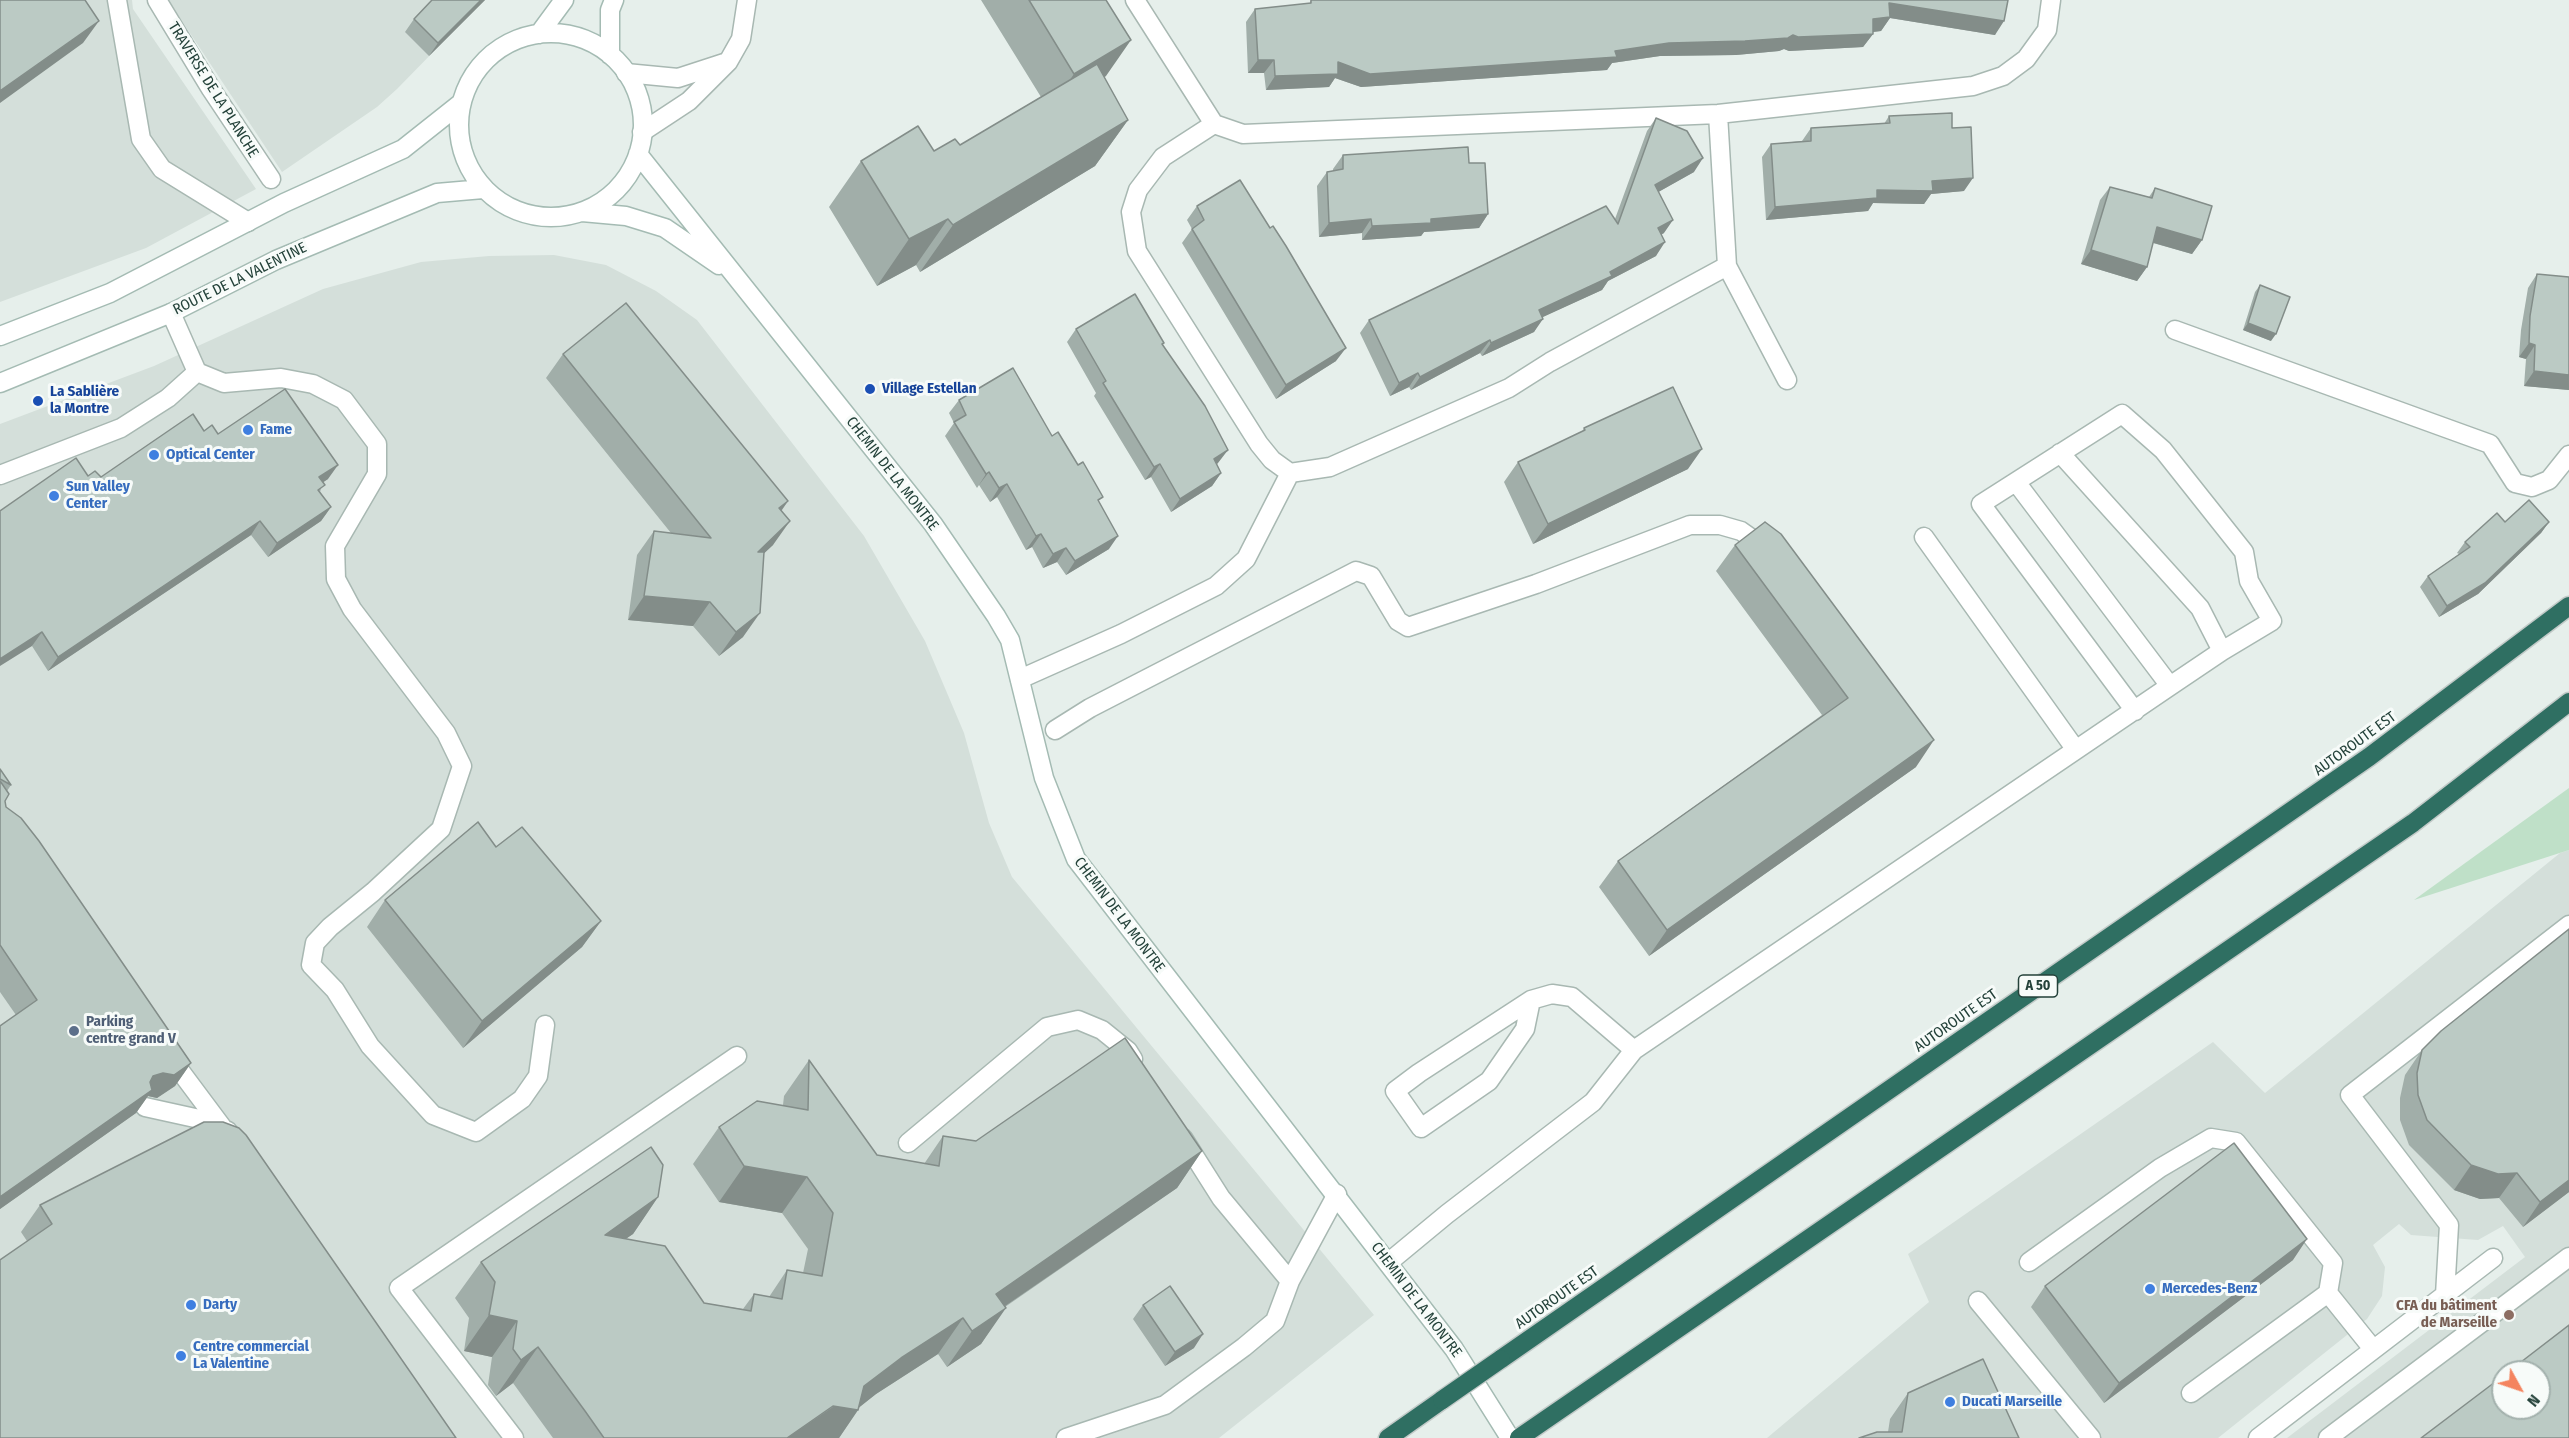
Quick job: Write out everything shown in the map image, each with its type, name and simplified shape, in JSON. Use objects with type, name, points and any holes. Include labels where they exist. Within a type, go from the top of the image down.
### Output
[{"type":"highway","name":"AUTOROUTE EST","points":[[1388,1438],[2359,764],[2569,606]]},
{"type":"highway","points":[[1519,1438],[2413,823],[2569,702]]},
{"type":"street","points":[[117,0],[141,139],[162,169],[248,222]]},
{"type":"street","name":"TRAVERSE DE LA PLANCHE","points":[[157,0],[211,89],[271,179]]},
{"type":"street","points":[[539,34],[564,0]]},
{"type":"street","points":[[610,55],[610,10],[614,0]]},
{"type":"street","points":[[642,132],[689,101],[728,62],[741,39],[747,0]]},
{"type":"street","points":[[1135,0],[1214,124],[1243,135],[1718,114],[1972,86],[2003,76],[2026,59],[2047,30],[2051,0]]},
{"type":"street","points":[[539,34],[564,34],[589,41],[610,55],[626,73],[640,101],[642,132],[638,154],[625,179],[606,199],[582,212],[555,218],[529,215],[504,205],[483,189],[466,163],[458,133],[461,103],[472,77],[490,56],[513,41],[539,34]]},
{"type":"street","points":[[626,73],[678,78],[728,62]]},
{"type":"street","points":[[0,336],[110,292],[248,222],[403,149],[461,103]]},
{"type":"street","points":[[1718,114],[1727,266],[1787,380]]},
{"type":"street","points":[[1214,124],[1163,157],[1138,190],[1131,212],[1137,251],[1259,444],[1272,460],[1290,473],[1330,467],[1509,388],[1550,362],[1727,266]]},
{"type":"street","name":"CHEMIN DE LA MONTRE","points":[[638,154],[681,206],[730,273],[933,524],[1010,640],[1044,777],[1076,858],[1151,959],[1389,1262],[1454,1349],[1510,1438]]},
{"type":"street","name":"ROUTE DE LA VALENTINE","points":[[0,383],[171,313],[276,260],[437,193],[483,189]]},
{"type":"street","name":"CHEMIN DE LA MONTRE","points":[[582,212],[626,216],[665,228],[730,273]]},
{"type":"street","points":[[171,313],[197,372],[224,383],[281,378],[313,384],[344,400],[376,444],[377,474],[335,546],[336,579],[352,609],[446,733],[462,766],[441,829],[373,892],[330,927],[315,943],[311,965],[335,990],[370,1046],[434,1115],[476,1132],[522,1098],[538,1076],[545,1025]]},
{"type":"street","points":[[2175,330],[2490,444],[2515,483],[2532,487],[2549,480],[2569,455]]},
{"type":"street","points":[[0,475],[121,428],[168,398],[197,372]]},
{"type":"street","points":[[1389,1262],[1447,1214],[1593,1102],[1634,1050],[2134,711],[2170,686],[2222,651],[2272,621],[2249,581],[2244,552],[2163,450],[2122,414],[1981,504],[2134,711]]},
{"type":"street","points":[[2060,453],[2200,608],[2222,651]]},
{"type":"street","points":[[1020,679],[1121,634],[1216,586],[1246,559],[1290,473]]},
{"type":"street","points":[[2016,482],[2170,686]]},
{"type":"street","points":[[1055,730],[1090,708],[1356,571],[1371,576],[1398,621],[1408,627],[1536,584],[1690,525],[1720,525],[1741,531],[1784,562]]},
{"type":"street","points":[[1924,537],[2076,750]]},
{"type":"street","points":[[2445,1295],[2449,1225],[2350,1095],[2569,925]]},
{"type":"street","points":[[1531,1000],[1525,1029],[1489,1081],[1421,1128],[1395,1091],[1531,1000],[1552,994],[1572,997],[1634,1050]]},
{"type":"street","points":[[908,1143],[1047,1027],[1078,1020],[1102,1030],[1128,1051],[1140,1070]]},
{"type":"street","points":[[159,1041],[222,1127]]},
{"type":"street","points":[[514,1438],[399,1288],[736,1056]]},
{"type":"street","points":[[145,1107],[195,1118],[222,1127],[239,1139]]},
{"type":"street","points":[[1172,1119],[1221,1198],[1290,1281]]},
{"type":"street","points":[[2029,1262],[2160,1168],[2211,1138],[2236,1142],[2333,1263],[2328,1293],[2191,1393]]},
{"type":"street","points":[[1066,1438],[1165,1405],[1244,1347],[1275,1321],[1290,1281],[1337,1194]]},
{"type":"street","points":[[2328,1438],[2569,1257]]},
{"type":"street","points":[[2258,1438],[2493,1258]]},
{"type":"street","points":[[2328,1293],[2373,1349]]},
{"type":"street","points":[[1978,1301],[2091,1438]]},
{"type":"shaded area","points":[[0,0],[132,0],[133,9],[256,189],[146,248],[0,302]]},
{"type":"shaded area","points":[[168,0],[484,0],[377,107],[282,172]]},
{"type":"shaded area","points":[[554,255],[606,265],[656,291],[697,320],[864,536],[925,641],[964,733],[989,823],[1012,877],[1374,1315],[1219,1438],[0,1438],[0,424],[154,366],[323,289],[421,262],[489,256]]},
{"type":"shaded area","points":[[2569,850],[2569,1438],[2287,1438],[2525,1257],[2503,1226],[2478,1240],[2411,1235],[2399,1224],[2373,1245],[2385,1267],[2382,1296],[2367,1319],[2218,1438],[1767,1438],[1929,1302],[1908,1254],[2213,1042],[2265,1093],[2560,853]]},
{"type":"green space","points":[[2569,788],[2569,850],[2414,900]]},
{"type":"building","points":[[0,0],[85,0],[99,21],[0,91]]},
{"type":"building","points":[[432,0],[481,0],[438,43],[414,19]]},
{"type":"building","points":[[1029,0],[1106,0],[1131,40],[1074,74]]},
{"type":"building","points":[[1311,0],[2008,0],[2004,21],[1889,3],[1890,17],[1873,19],[1873,34],[1798,37],[1793,35],[1788,38],[1745,41],[1669,43],[1615,51],[1617,57],[1370,74],[1338,62],[1338,74],[1275,76],[1274,60],[1258,60],[1255,9],[1311,3]]},
{"type":"building","points":[[1097,64],[1128,120],[953,225],[948,219],[909,239],[861,161],[918,126],[934,151],[955,139],[960,145]]},
{"type":"building","points":[[1952,113],[1952,128],[1971,127],[1973,178],[1932,181],[1933,191],[1877,190],[1877,198],[1775,207],[1771,144],[1811,141],[1811,128],[1890,123],[1889,116]]},
{"type":"building","points":[[1656,118],[1687,131],[1703,158],[1655,185],[1673,220],[1658,228],[1665,242],[1610,272],[1612,276],[1539,310],[1543,319],[1491,343],[1490,340],[1420,377],[1418,373],[1399,383],[1369,320],[1606,206],[1618,224]]},
{"type":"building","points":[[1468,147],[1469,163],[1485,163],[1488,214],[1431,219],[1431,223],[1372,226],[1371,219],[1329,223],[1327,172],[1343,169],[1343,155]]},
{"type":"building","points":[[1240,180],[1270,228],[1273,226],[1286,246],[1346,348],[1286,385],[1192,229],[1204,220],[1197,206]]},
{"type":"building","points":[[2110,187],[2152,198],[2155,188],[2212,206],[2202,240],[2157,227],[2147,267],[2091,250]]},
{"type":"building","points":[[2537,274],[2569,277],[2569,375],[2534,371],[2535,345],[2529,343],[2530,316]]},
{"type":"building","points":[[2260,285],[2290,297],[2276,334],[2248,323]]},
{"type":"building","points":[[1135,294],[1164,343],[1162,344],[1205,406],[1228,450],[1214,459],[1221,473],[1180,499],[1160,464],[1154,467],[1103,383],[1106,381],[1076,329]]},
{"type":"building","points":[[626,303],[788,501],[779,508],[790,521],[758,552],[764,552],[760,613],[736,632],[710,602],[644,596],[654,531],[711,538],[563,354]]},
{"type":"building","points":[[1013,368],[1052,436],[1058,432],[1078,465],[1083,462],[1103,497],[1098,500],[1118,536],[1075,561],[1066,548],[1053,554],[1041,534],[1036,536],[1007,484],[999,488],[989,472],[986,474],[954,422],[966,415],[959,400]]},
{"type":"building","points":[[1673,387],[1702,449],[1548,524],[1518,462],[1585,430],[1584,428]]},
{"type":"building","points":[[285,389],[338,465],[319,477],[325,485],[318,490],[331,507],[277,543],[260,521],[58,657],[42,632],[0,659],[0,511],[76,458],[88,476],[95,471],[101,477],[193,414],[204,431],[212,425],[218,434]]},
{"type":"building","points":[[2529,500],[2549,522],[2485,583],[2447,606],[2428,576],[2470,547],[2465,542],[2497,513],[2505,522]]},
{"type":"building","points":[[1765,522],[1781,534],[1934,740],[1667,930],[1618,861],[1848,698],[1735,545]]},
{"type":"building","points":[[0,769],[11,785],[0,779]]},
{"type":"building","name":"Parking centre grand V","points":[[0,781],[9,794],[5,801],[6,807],[21,818],[39,841],[191,1063],[174,1075],[163,1073],[153,1076],[150,1082],[152,1090],[0,1197],[0,1026],[37,1000],[0,945]]},
{"type":"building","points":[[478,822],[496,847],[522,827],[601,921],[482,1021],[385,900]]},
{"type":"building","points":[[2569,929],[2569,1180],[2540,1202],[2517,1173],[2498,1174],[2471,1165],[2427,1120],[2418,1095],[2417,1073],[2422,1050],[2441,1031]]},
{"type":"building","points":[[1125,1038],[1202,1151],[996,1294],[1006,1308],[972,1331],[963,1318],[901,1358],[864,1386],[858,1410],[833,1406],[787,1438],[604,1438],[538,1347],[521,1360],[513,1349],[517,1321],[489,1315],[495,1282],[481,1262],[651,1147],[663,1165],[658,1197],[605,1235],[665,1246],[704,1303],[751,1311],[754,1294],[782,1299],[787,1270],[822,1276],[833,1213],[807,1177],[744,1166],[719,1127],[757,1101],[808,1110],[809,1060],[877,1155],[939,1166],[943,1136],[976,1141]]},
{"type":"building","name":"Centre commercial La Valentine","points":[[204,1122],[223,1122],[239,1128],[246,1135],[456,1438],[0,1438],[0,1260],[52,1224],[40,1205]]},
{"type":"building","points":[[2234,1143],[2307,1239],[2119,1383],[2045,1286]]},
{"type":"building","points":[[1170,1286],[1203,1334],[1175,1352],[1143,1305]]},
{"type":"building","points":[[2569,1325],[2569,1438],[2421,1438],[2491,1385],[2491,1420],[2551,1420],[2551,1360],[2524,1360]]},
{"type":"building","points":[[1983,1359],[2019,1438],[1859,1438],[1877,1432],[1902,1432],[1908,1393]]},
{"type":"place","name":"Village Estellan","points":[[870,389]]},
{"type":"place","name":"La Sablière la Montre","points":[[38,401]]},
{"type":"place","name":"Fame","points":[[248,430]]},
{"type":"place","name":"Optical Center","points":[[154,455]]},
{"type":"place","name":"Sun Valley Center","points":[[54,496]]},
{"type":"place","name":"Parking centre grand V","points":[[74,1031]]},
{"type":"place","name":"Mercedes-Benz","points":[[2150,1289]]},
{"type":"place","name":"Darty","points":[[191,1305]]},
{"type":"place","name":"CFA du bâtiment de Marseille","points":[[2509,1315]]},
{"type":"place","name":"Centre commercial La Valentine","points":[[181,1356]]},
{"type":"place","name":"Ducati Marseille","points":[[1950,1402]]}]
